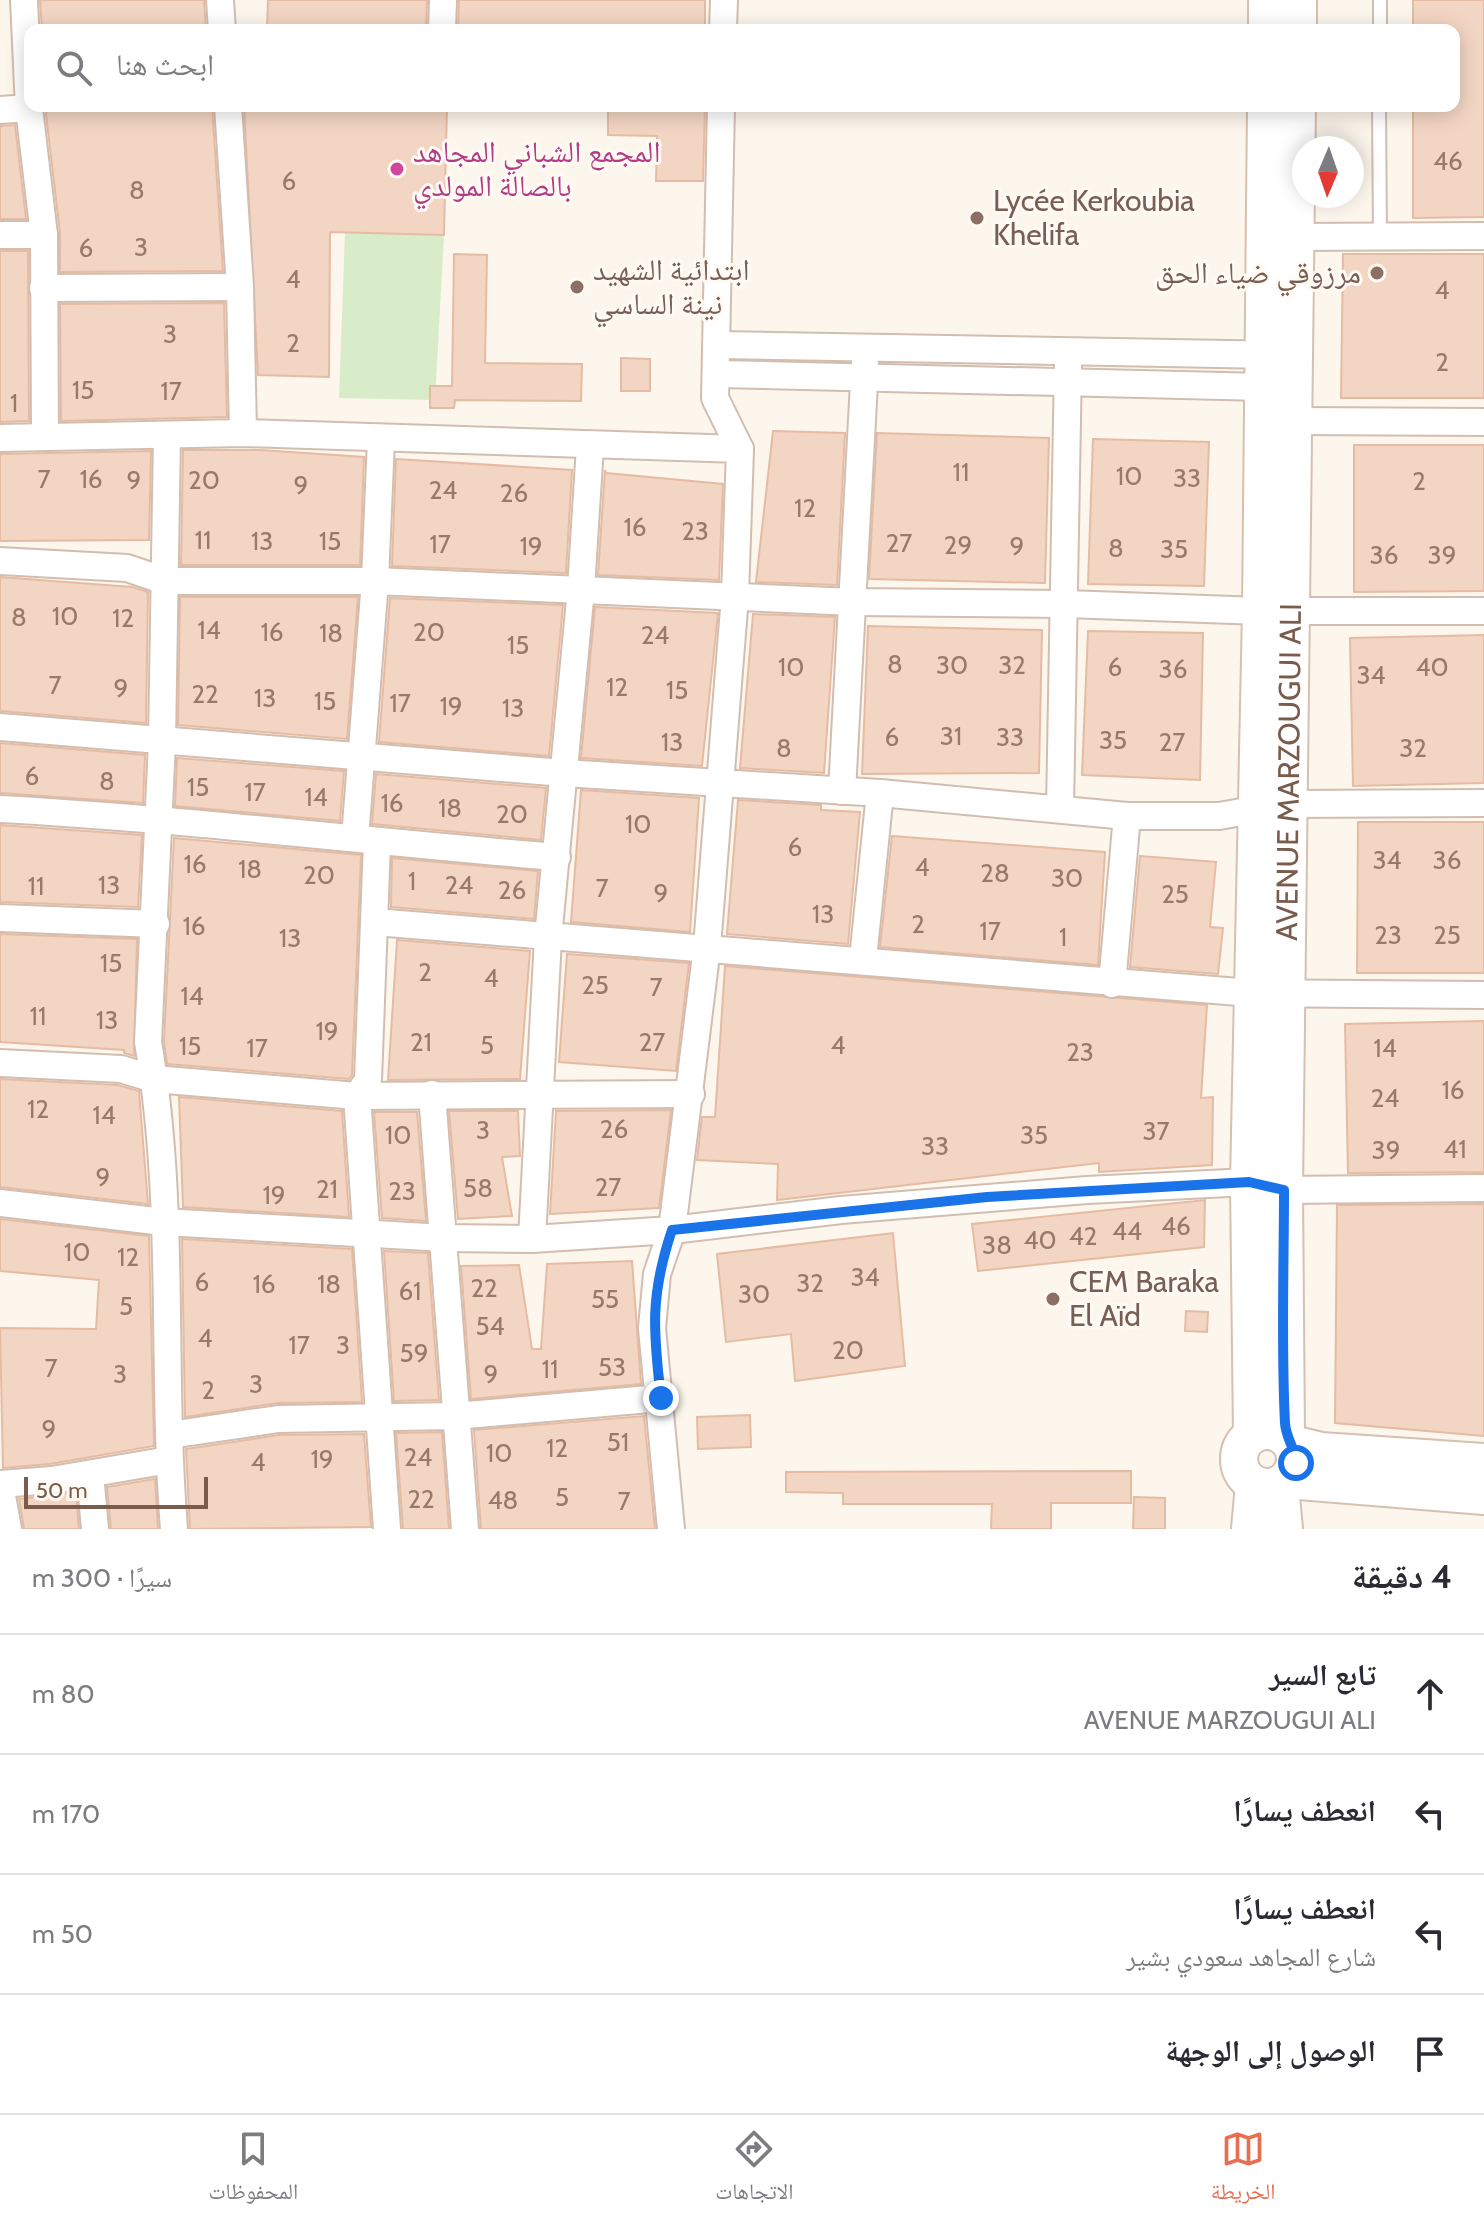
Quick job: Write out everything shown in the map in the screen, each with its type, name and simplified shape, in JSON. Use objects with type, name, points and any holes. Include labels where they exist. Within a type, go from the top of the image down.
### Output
[{"type":"main road","points":[[1267,0],[1267,24]]},
{"type":"main road","points":[[1298,0],[1298,24]]},
{"type":"main road","name":"AVENUE MARZOUGUI ALI","points":[[1266,112],[1277,611],[1269,993],[1284,1190],[1276,1439]]},
{"type":"main road","name":"AVENUE MARZOUGUI ALI","points":[[1277,611],[1293,421],[1274,366],[1295,237],[1297,112]]},
{"type":"main road","name":"AVENUE MARZOUGUI ALI","points":[[1269,993],[1249,1182],[1276,1439]]},
{"type":"main road","points":[[1484,1462],[1321,1451],[1276,1439],[1240,1451],[1238,1461],[1246,1479],[1274,1483],[1484,1496]]},
{"type":"main road","points":[[1250,1529],[1274,1483],[1296,1463],[1276,1439]]},
{"type":"main road","points":[[1274,1483],[1284,1529]]},
{"type":"street","points":[[24,0],[25,24]]},
{"type":"street","points":[[220,0],[222,24]]},
{"type":"street","points":[[442,24],[443,0]]},
{"type":"street","points":[[723,24],[724,0]]},
{"type":"street","points":[[0,110],[24,108]]},
{"type":"street","points":[[29,112],[44,235],[45,437]]},
{"type":"street","points":[[228,112],[240,287],[243,433]]},
{"type":"street","points":[[671,1529],[652,1328],[657,1274],[672,1230],[691,1094],[707,947],[735,596],[740,449],[715,398],[718,374],[721,112]]},
{"type":"street","points":[[0,235],[44,235]]},
{"type":"street","points":[[1295,237],[1484,236]]},
{"type":"street","points":[[43,288],[240,287]]},
{"type":"street","points":[[718,345],[1068,351],[1274,366]]},
{"type":"street","points":[[842,791],[866,349]]},
{"type":"street","points":[[1060,809],[1066,604],[1068,351]]},
{"type":"street","points":[[718,374],[864,380],[1067,382],[1274,366]]},
{"type":"street","points":[[1293,421],[1484,422]]},
{"type":"street","points":[[0,438],[243,433],[740,449]]},
{"type":"street","points":[[167,435],[162,742],[156,924],[148,1042],[154,1079],[164,1222],[174,1529]]},
{"type":"street","points":[[381,439],[375,581],[360,757],[375,922],[368,1080],[357,1096],[369,1233],[377,1419],[387,1529]]},
{"type":"street","points":[[532,1239],[548,938],[581,589],[590,446]]},
{"type":"street","points":[[0,561],[127,568],[165,581],[375,581],[854,602],[1066,604],[1277,611],[1484,611]]},
{"type":"street","points":[[0,727],[564,773],[880,793],[1127,816],[1219,816],[1271,807],[1484,803]]},
{"type":"street","points":[[863,959],[880,793]]},
{"type":"street","points":[[0,809],[158,818],[366,841],[557,857]]},
{"type":"street","points":[[1112,984],[1127,816]]},
{"type":"street","points":[[0,918],[156,924]]},
{"type":"street","points":[[375,922],[548,938],[863,959],[1112,984],[1269,993],[1484,995]]},
{"type":"street","points":[[0,1063],[121,1069],[154,1079],[357,1096],[691,1094]]},
{"type":"street","points":[[432,1094],[465,1529]]},
{"type":"street","points":[[0,1203],[164,1222],[445,1238],[532,1239],[672,1230],[987,1197],[1249,1182],[1284,1190],[1484,1188]]},
{"type":"street","points":[[2,1501],[169,1447],[278,1419],[455,1416],[661,1398]]},
{"type":"street","points":[[90,1474],[95,1529]]},
{"type":"lane","points":[[1380,0],[1380,24]]},
{"type":"lane","points":[[1379,112],[1380,237]]},
{"type":"green space","points":[[345,233],[444,235],[435,400],[339,398]]},
{"type":"building","points":[[40,0],[204,0],[206,24],[42,24]]},
{"type":"building","points":[[268,0],[427,0],[426,24],[267,24]]},
{"type":"building","points":[[459,0],[705,0],[705,24],[458,24]]},
{"type":"building","points":[[1413,0],[1484,0],[1484,217],[1413,218],[1413,112],[1460,112],[1460,24],[1413,24]]},
{"type":"building","points":[[212,112],[223,271],[60,272],[60,233],[46,114]]},
{"type":"building","points":[[244,112],[447,112],[444,235],[330,232],[329,377],[258,375]]},
{"type":"building","points":[[608,112],[705,112],[703,181],[656,181],[657,136],[608,135]]},
{"type":"building","points":[[15,125],[26,219],[0,219],[0,126]]},
{"type":"building","points":[[0,251],[28,251],[29,421],[0,422]]},
{"type":"building","points":[[454,254],[487,255],[485,363],[582,364],[581,401],[455,400],[454,408],[430,408],[430,386],[452,386]]},
{"type":"building","points":[[1343,254],[1484,254],[1484,398],[1341,398]]},
{"type":"building","points":[[224,303],[227,417],[61,421],[60,304]]},
{"type":"building","points":[[621,358],[650,359],[650,391],[621,391]]},
{"type":"building","points":[[773,431],[845,433],[837,585],[756,582]]},
{"type":"building","points":[[877,433],[1049,438],[1045,583],[869,579]]},
{"type":"building","points":[[1093,439],[1209,442],[1204,586],[1088,584]]},
{"type":"building","points":[[1354,445],[1484,445],[1484,591],[1354,592]]},
{"type":"building","points":[[183,450],[261,450],[364,457],[360,565],[181,565]]},
{"type":"building","points":[[151,451],[149,540],[0,541],[0,454]]},
{"type":"building","points":[[396,459],[572,470],[566,573],[392,566]]},
{"type":"building","points":[[605,470],[606,473],[723,484],[719,580],[598,575]]},
{"type":"building","points":[[0,577],[132,587],[148,592],[146,723],[0,711]]},
{"type":"building","points":[[180,597],[358,597],[347,739],[178,725]]},
{"type":"building","points":[[390,598],[563,605],[549,756],[379,742]]},
{"type":"building","points":[[595,607],[718,613],[702,766],[581,758]]},
{"type":"building","points":[[753,614],[835,617],[824,773],[740,768]]},
{"type":"building","points":[[868,626],[1042,630],[1039,773],[862,774]]},
{"type":"building","points":[[1088,631],[1203,633],[1200,780],[1082,775]]},
{"type":"building","points":[[1484,635],[1484,783],[1353,786],[1350,638]]},
{"type":"building","points":[[0,743],[145,755],[143,803],[0,793]]},
{"type":"building","points":[[177,758],[344,771],[340,821],[175,806]]},
{"type":"building","points":[[376,774],[546,788],[541,840],[372,824]]},
{"type":"building","points":[[581,790],[699,798],[690,932],[571,922]]},
{"type":"building","points":[[738,800],[821,805],[821,810],[860,812],[848,944],[727,934]]},
{"type":"building","points":[[1358,822],[1484,822],[1484,973],[1357,973]]},
{"type":"building","points":[[0,825],[142,835],[138,907],[0,902]]},
{"type":"building","points":[[892,836],[1105,852],[1098,965],[880,947]]},
{"type":"building","points":[[174,838],[361,855],[352,1075],[349,1079],[167,1064],[164,1041]]},
{"type":"building","points":[[1140,856],[1216,862],[1210,927],[1223,928],[1218,974],[1130,967]]},
{"type":"building","points":[[392,858],[538,871],[534,919],[391,907]]},
{"type":"building","points":[[0,934],[137,939],[134,1056],[124,1053],[124,1050],[0,1042]]},
{"type":"building","points":[[397,940],[530,951],[520,1079],[388,1080]]},
{"type":"building","points":[[567,954],[689,963],[676,1071],[559,1062]]},
{"type":"building","points":[[725,966],[1207,1005],[1201,1098],[1213,1097],[1212,1165],[1099,1172],[1099,1163],[777,1200],[778,1164],[697,1160],[702,1117],[715,1117]]},
{"type":"building","points":[[1484,1021],[1484,1172],[1348,1173],[1345,1024]]},
{"type":"building","points":[[0,1079],[118,1085],[139,1091],[148,1204],[0,1187]]},
{"type":"building","points":[[179,1097],[342,1111],[349,1217],[183,1207]]},
{"type":"building","points":[[671,1110],[659,1208],[550,1214],[556,1111]]},
{"type":"building","points":[[449,1111],[518,1111],[520,1156],[502,1157],[512,1216],[458,1219]]},
{"type":"building","points":[[374,1112],[417,1112],[426,1221],[382,1218]]},
{"type":"building","points":[[1205,1200],[1204,1247],[978,1271],[972,1224]]},
{"type":"building","points":[[1484,1204],[1484,1436],[1335,1423],[1337,1205]]},
{"type":"building","points":[[0,1219],[149,1236],[154,1446],[50,1464],[3,1468],[0,1328],[96,1329],[99,1280],[0,1271]]},
{"type":"building","points":[[893,1233],[905,1366],[795,1381],[791,1334],[726,1342],[717,1254]]},
{"type":"building","points":[[182,1239],[352,1249],[362,1402],[278,1403],[185,1417]]},
{"type":"building","points":[[384,1251],[428,1253],[439,1400],[394,1401]]},
{"type":"building","points":[[632,1261],[641,1384],[471,1399],[461,1266],[519,1265],[532,1349],[541,1349],[547,1264]]},
{"type":"building","points":[[1186,1311],[1208,1312],[1207,1332],[1185,1331]]},
{"type":"building","points":[[750,1415],[751,1447],[698,1449],[697,1417]]},
{"type":"building","points":[[644,1416],[655,1529],[481,1529],[474,1430]]},
{"type":"building","points":[[442,1432],[449,1529],[403,1529],[396,1433]]},
{"type":"building","points":[[364,1434],[371,1527],[190,1529],[186,1449],[279,1435]]},
{"type":"building","points":[[1131,1471],[1131,1503],[1051,1503],[1051,1529],[991,1529],[992,1504],[843,1504],[843,1493],[786,1492],[786,1472]]},
{"type":"building","points":[[155,1479],[158,1529],[111,1529],[107,1487]]},
{"type":"building","points":[[76,1492],[79,1529],[24,1529],[19,1499]]},
{"type":"building","points":[[1134,1497],[1165,1498],[1165,1529],[1133,1529]]},
{"type":"place","name":"المجمع الشباني المجاهد بالصالة المولدي","points":[[397,169]]},
{"type":"place","name":"Lycée Kerkoubia Khelifa","points":[[977,218]]},
{"type":"place","name":"مرزوقي ضياء الحق","points":[[1377,273]]},
{"type":"place","name":"ابتدائية الشهيد نينة الساسي","points":[[577,287]]},
{"type":"place","name":"CEM Baraka El Aïd","points":[[1053,1299]]},
{"type":"route","points":[[661,1398],[652,1328],[657,1274],[672,1230],[987,1197],[1249,1182],[1284,1190],[1284,1400],[1286,1438],[1292,1444],[1296,1463]]}]
